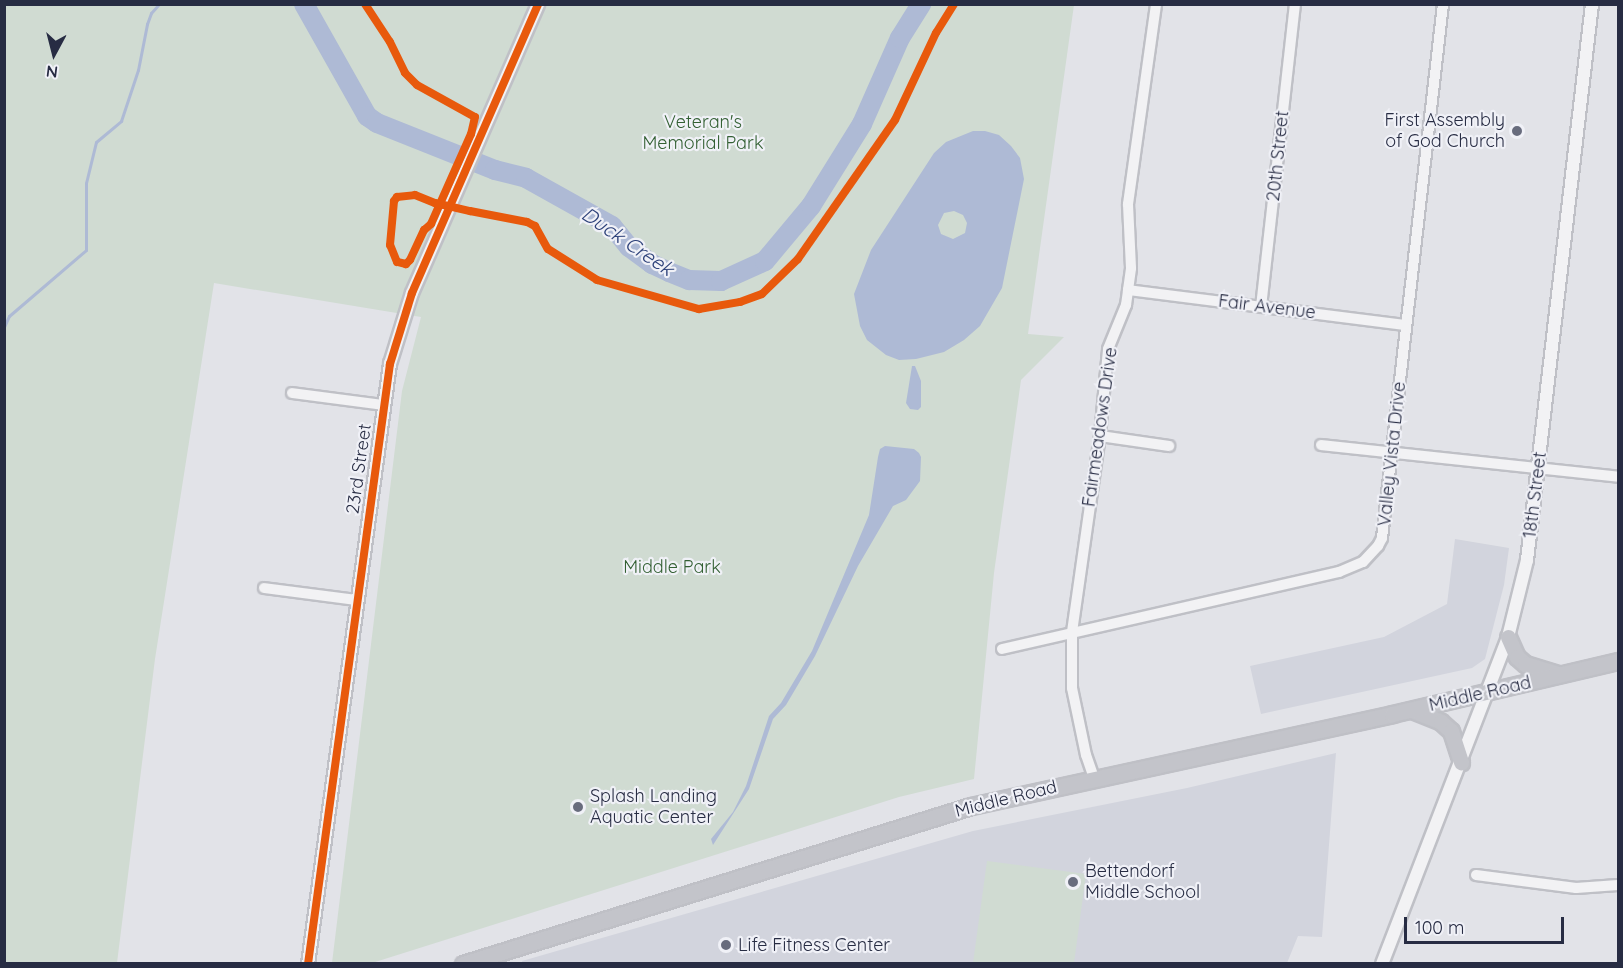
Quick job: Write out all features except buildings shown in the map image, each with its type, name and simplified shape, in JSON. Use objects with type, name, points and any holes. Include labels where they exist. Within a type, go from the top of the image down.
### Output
[{"type":"main road","name":"Middle Road","points":[[1508,637],[1517,657],[1525,664],[1560,675]]},
{"type":"main road","name":"Middle Road","points":[[463,963],[923,820],[1094,778],[1412,710],[1618,661]]},
{"type":"main road","points":[[1412,710],[1441,722],[1450,731],[1461,762]]},
{"type":"street","name":"23rd Street","points":[[308,963],[390,364],[412,293],[538,4]]},
{"type":"street","name":"Fairmeadows Drive","points":[[1094,778],[1086,755],[1072,688],[1072,632],[1100,436],[1108,349],[1126,305],[1131,268],[1128,204],[1156,4]]},
{"type":"street","name":"20th Street","points":[[1261,307],[1295,4]]},
{"type":"street","name":"Valley Vista Drive","points":[[1002,649],[1339,572],[1371,556],[1382,538],[1443,4]]},
{"type":"street","name":"18th Street","points":[[1382,963],[1508,637],[1527,560],[1592,4]]},
{"type":"street","name":"Fair Avenue","points":[[1128,290],[1406,325]]},
{"type":"street","points":[[292,393],[383,405]]},
{"type":"street","points":[[1100,436],[1169,446]]},
{"type":"street","points":[[1321,445],[1618,477]]},
{"type":"street","points":[[264,588],[357,600]]},
{"type":"street","points":[[1476,875],[1576,888],[1618,885]]},
{"type":"shaded area","points":[[1455,539],[1509,548],[1504,585],[1485,659],[1472,668],[1261,714],[1250,666],[1384,637],[1447,604]]},
{"type":"shaded area","points":[[1336,753],[1322,937],[1298,936],[1287,963],[523,964],[522,961],[973,831],[1187,788]]},
{"type":"green space","points":[[5,5],[1074,5],[1028,334],[1064,337],[1021,380],[994,573],[974,779],[899,797],[372,963],[332,963],[402,391],[421,317],[214,283],[155,659],[117,963],[5,964]]},
{"type":"green space","points":[[987,861],[1086,874],[1074,963],[973,963]]},
{"type":"water","points":[[973,131],[985,131],[999,135],[1020,158],[1024,179],[1002,288],[980,326],[964,340],[944,352],[916,359],[899,360],[886,355],[867,340],[860,326],[854,294],[871,250],[934,153],[946,142]],"holes":[[[954,211],[963,215],[967,223],[965,233],[953,239],[941,234],[938,225],[944,213]]]},
{"type":"water","points":[[912,366],[915,366],[921,381],[921,407],[918,410],[910,409],[906,403]]},
{"type":"water","points":[[885,446],[914,449],[919,453],[921,457],[920,481],[906,500],[893,506],[858,566],[815,656],[786,705],[773,719],[749,789],[713,845],[711,839],[733,812],[746,786],[769,716],[781,703],[812,651],[869,515],[878,457],[880,449]]},
{"type":"waterway","points":[[4,327],[9,316],[86,250],[86,183],[96,142],[121,121],[138,70],[147,24],[151,13],[159,4]]},
{"type":"waterway","name":"Duck Creek","points":[[304,4],[367,116],[377,123],[495,170],[526,178],[612,226],[629,247],[652,264],[669,272],[689,280],[721,281],[765,261],[811,206],[862,124],[900,38],[921,4]]},
{"type":"cycle path","points":[[365,4],[390,42],[405,73],[417,85],[475,117],[471,134],[431,224],[424,230],[410,260],[406,264],[397,262],[390,245],[394,201],[397,197],[415,195],[435,203],[470,211],[527,222],[535,226],[548,249],[597,280],[699,309],[740,302],[762,294],[798,259],[895,120],[936,33],[954,4]]},
{"type":"cycle path","points":[[308,964],[390,364],[412,293],[538,4]]},
{"type":"place","name":"First Assembly of God Church","points":[[1517,131]]},
{"type":"place","name":"Splash Landing Aquatic Center","points":[[578,807]]},
{"type":"place","name":"Bettendorf Middle School","points":[[1073,882]]},
{"type":"place","name":"Life Fitness Center","points":[[726,945]]},
{"type":"park label","name":"Veteran's Memorial Park","points":[[703,133]]},
{"type":"park label","name":"Middle Park","points":[[672,567]]}]
